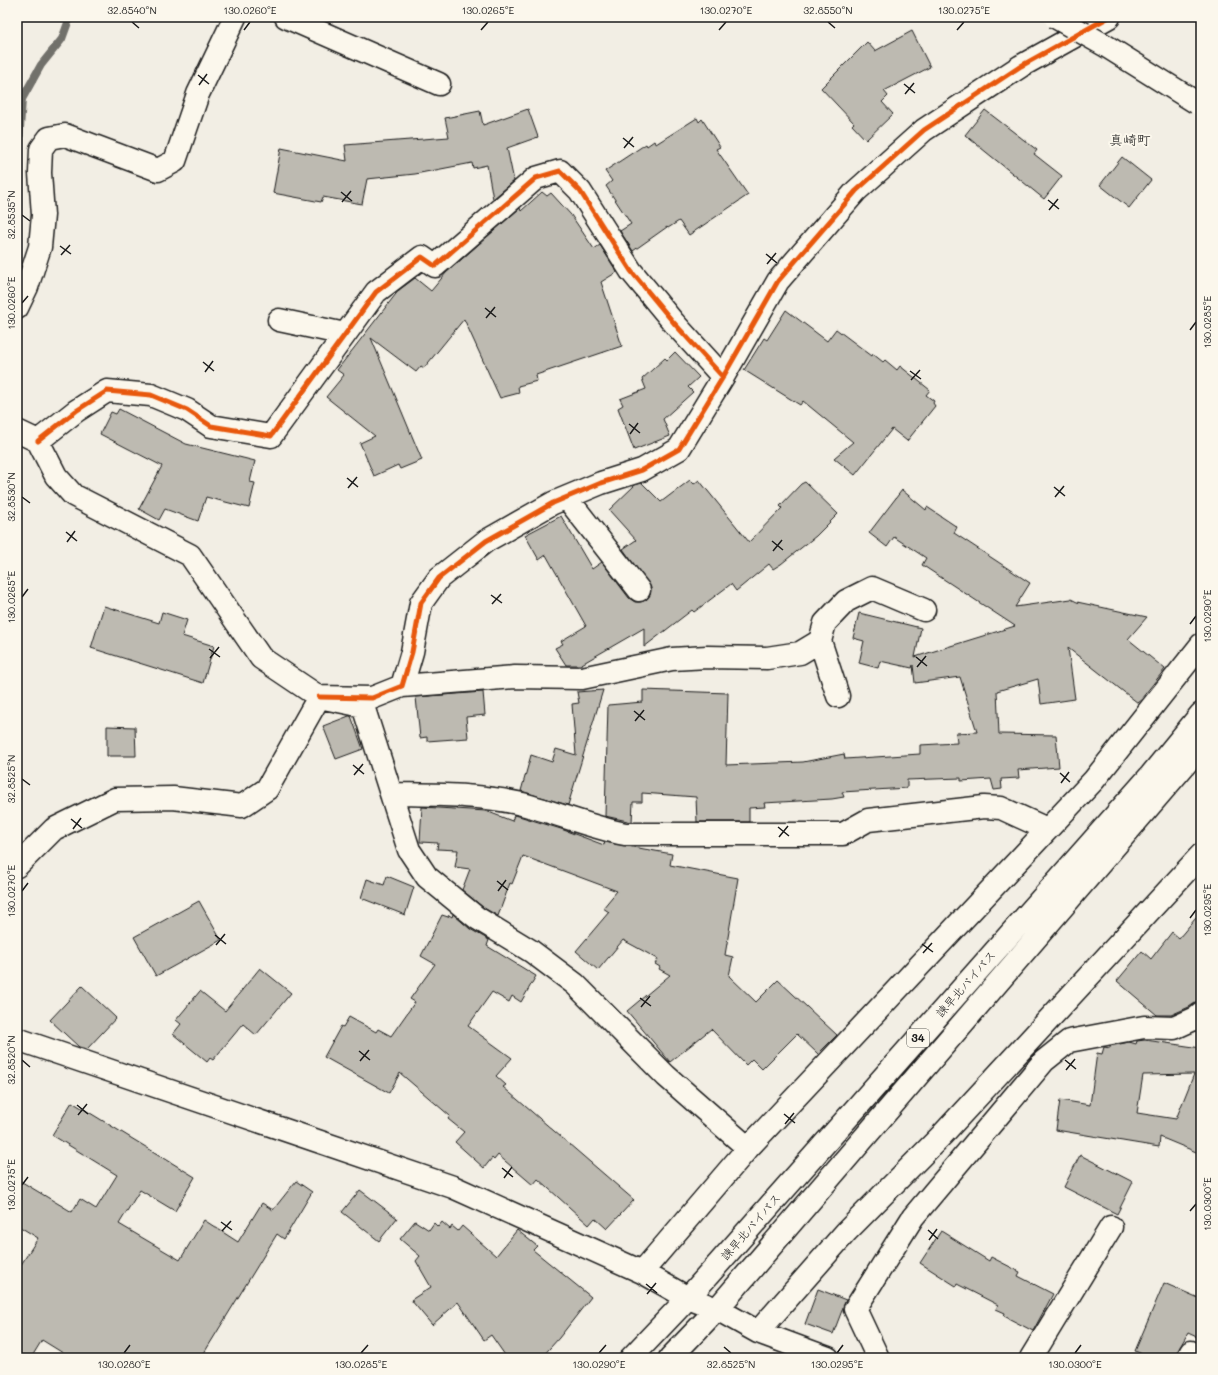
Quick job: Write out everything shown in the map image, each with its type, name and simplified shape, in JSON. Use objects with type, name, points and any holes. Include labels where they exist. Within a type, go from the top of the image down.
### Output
[{"type":"main road","points":[[17,308],[27,287],[40,247],[43,215],[40,173],[41,149],[49,138],[65,135],[158,170],[175,161],[198,94],[235,17]]},
{"type":"main road","points":[[286,17],[439,84]]},
{"type":"main road","points":[[1055,17],[1106,46],[1197,103]]},
{"type":"main road","points":[[402,686],[412,652],[421,603],[439,578],[486,541],[552,503],[601,483],[642,470],[679,449],[723,377],[778,281],[856,191],[924,130],[1021,66],[1109,17]]},
{"type":"main road","points":[[38,441],[76,411],[107,391],[151,395],[187,410],[211,426],[271,436],[376,292],[422,257],[435,266],[536,178],[560,171],[580,191],[631,271],[674,323],[723,377]]},
{"type":"main road","points":[[280,320],[345,334]]},
{"type":"main road","points":[[17,431],[38,441],[56,476],[73,495],[190,555],[261,658],[319,697],[363,706],[409,850],[427,877],[477,918],[530,952],[575,984],[666,1076],[748,1148]]},
{"type":"main road","points":[[566,498],[639,590]]},
{"type":"main road","points":[[838,696],[820,641],[825,623],[846,601],[872,588],[924,610]]},
{"type":"main road","points":[[319,697],[372,698],[402,686],[515,677],[582,678],[672,659],[706,657],[767,658],[800,653],[820,641]]},
{"type":"main road","points":[[642,1272],[748,1148],[1094,780],[1201,645]]},
{"type":"main road","points":[[17,866],[54,829],[115,799],[172,798],[242,806],[267,788],[319,697]]},
{"type":"main road","name":"諫早北バイパス","points":[[631,1358],[688,1298],[1151,775],[1201,714]]},
{"type":"main road","name":"諫早北バイパス","points":[[670,1358],[717,1309],[1201,746]]},
{"type":"main road","points":[[391,794],[478,796],[523,804],[599,828],[625,834],[843,834],[868,820],[984,807],[1001,808],[1047,829]]},
{"type":"main road","points":[[758,1332],[846,1232],[942,1135],[1201,855]]},
{"type":"main road","points":[[878,1358],[855,1309],[913,1217],[1044,1061],[1069,1041],[1144,1027],[1174,1028],[1196,1018],[1201,1014]]},
{"type":"main road","points":[[17,1039],[453,1187],[642,1272],[688,1298],[717,1309],[758,1332],[828,1358]]},
{"type":"main road","points":[[1030,1358],[1111,1227]]},
{"type":"building","points":[[912,31],[930,67],[884,91],[888,96],[882,102],[893,114],[866,140],[852,125],[854,123],[821,88],[867,42],[875,51]]},
{"type":"building","points":[[528,109],[538,137],[507,148],[514,181],[493,199],[487,165],[473,168],[472,163],[415,174],[367,179],[362,204],[323,197],[321,202],[273,193],[281,148],[347,161],[345,145],[449,137],[445,118],[480,111],[483,125]]},
{"type":"building","points":[[985,110],[1037,150],[1034,154],[1062,176],[1044,199],[965,135]]},
{"type":"building","points":[[697,118],[699,122],[702,119],[720,147],[716,149],[748,195],[689,235],[679,221],[668,228],[667,227],[633,251],[620,231],[631,224],[606,186],[612,181],[605,171],[646,144],[647,146],[654,141],[656,144]]},
{"type":"building","points":[[1122,157],[1151,180],[1129,208],[1100,185]]},
{"type":"building","points":[[542,192],[547,196],[551,193],[571,215],[594,249],[600,245],[617,272],[601,282],[622,346],[536,375],[537,381],[518,386],[519,393],[500,398],[464,319],[424,368],[421,366],[416,372],[371,338],[422,460],[400,469],[398,465],[374,476],[360,443],[375,436],[326,397],[344,375],[337,370],[399,290],[415,278],[431,291],[446,273],[520,208],[521,211]]},
{"type":"building","points":[[786,310],[827,341],[836,329],[872,356],[873,354],[883,362],[885,360],[897,370],[900,366],[930,390],[926,395],[934,401],[933,403],[935,406],[907,441],[892,429],[855,475],[834,458],[853,442],[803,401],[800,405],[744,370],[764,338],[767,340]]},
{"type":"building","points":[[675,352],[699,377],[688,387],[693,392],[663,419],[670,436],[634,450],[618,408],[623,405],[620,399],[646,389],[642,379],[665,358],[667,360]]},
{"type":"building","points":[[119,409],[186,444],[255,461],[250,482],[255,483],[249,508],[206,497],[198,521],[165,509],[159,520],[139,509],[162,466],[100,434],[111,412],[116,414]]},
{"type":"building","points":[[690,480],[694,484],[699,480],[749,542],[782,508],[780,506],[801,484],[805,482],[838,514],[816,536],[781,564],[773,569],[769,564],[736,591],[731,584],[694,612],[692,610],[644,647],[644,628],[580,665],[566,665],[555,648],[563,644],[561,641],[586,626],[546,555],[539,560],[525,535],[561,516],[592,569],[602,562],[629,598],[635,602],[641,602],[646,600],[650,595],[651,588],[623,549],[636,540],[609,510],[635,485],[642,483],[661,502]]},
{"type":"building","points":[[902,490],[926,510],[927,507],[957,527],[954,533],[1030,583],[1015,607],[1071,599],[1077,602],[1147,617],[1128,639],[1165,669],[1138,703],[1068,648],[1075,699],[1041,704],[1038,679],[997,691],[999,734],[1056,735],[1059,767],[1018,770],[1019,778],[1001,779],[1002,789],[994,790],[991,779],[961,781],[961,778],[907,780],[907,788],[842,792],[844,797],[832,799],[764,803],[765,807],[749,808],[749,822],[697,822],[696,797],[642,793],[642,802],[633,802],[632,822],[605,816],[608,705],[643,702],[643,690],[728,693],[726,765],[803,762],[844,754],[845,759],[920,754],[920,745],[957,743],[956,733],[977,732],[960,677],[915,683],[913,665],[912,668],[880,661],[878,668],[859,663],[864,641],[853,638],[859,613],[921,628],[915,657],[1015,626],[922,565],[926,558],[894,537],[887,547],[869,533]]},
{"type":"building","points":[[104,606],[159,623],[162,612],[187,620],[182,636],[214,646],[203,683],[91,648]]},
{"type":"building","points":[[603,690],[568,805],[521,791],[531,755],[552,762],[556,749],[576,755],[572,704],[579,703],[577,692]]},
{"type":"building","points":[[483,692],[485,715],[466,717],[468,738],[427,741],[427,737],[420,738],[416,697]]},
{"type":"building","points":[[351,716],[363,749],[336,759],[323,726]]},
{"type":"building","points":[[107,726],[135,727],[136,756],[107,756]]},
{"type":"building","points":[[422,807],[486,811],[512,821],[514,815],[519,816],[561,829],[604,845],[605,842],[672,854],[670,865],[738,878],[725,955],[733,957],[729,976],[756,1002],[778,980],[837,1035],[818,1054],[797,1034],[762,1069],[752,1059],[746,1065],[711,1029],[670,1062],[627,1011],[670,975],[659,969],[660,967],[655,964],[658,959],[623,940],[598,970],[576,951],[609,912],[603,908],[617,891],[523,856],[512,884],[510,883],[498,916],[484,908],[462,890],[470,869],[455,867],[458,850],[437,849],[438,843],[420,842]]},
{"type":"building","points":[[387,876],[414,887],[405,915],[361,898],[367,879],[384,885]]},
{"type":"building","points":[[199,901],[221,940],[156,976],[134,937]]},
{"type":"building","points":[[1201,912],[1201,999],[1189,1007],[1171,1015],[1157,1015],[1117,981],[1142,951],[1151,959],[1172,932],[1179,938]]},
{"type":"building","points":[[453,914],[470,929],[489,940],[487,946],[536,976],[521,1002],[512,996],[509,1002],[492,992],[468,1026],[512,1058],[496,1076],[506,1085],[503,1087],[634,1200],[607,1229],[595,1218],[589,1225],[538,1179],[533,1185],[498,1155],[494,1160],[492,1158],[484,1168],[455,1142],[464,1132],[448,1119],[450,1116],[400,1073],[389,1093],[324,1057],[341,1026],[343,1027],[349,1017],[376,1032],[378,1029],[391,1036],[415,1002],[410,999],[435,964],[421,956],[442,915],[448,917],[449,915],[452,917]]},
{"type":"building","points":[[260,968],[291,993],[256,1035],[243,1024],[213,1060],[210,1058],[207,1062],[173,1034],[181,1024],[176,1020],[200,991],[225,1011]]},
{"type":"building","points":[[82,986],[116,1018],[87,1049],[79,1047],[50,1020]]},
{"type":"building","points":[[1145,1040],[1201,1048],[1201,1154],[1160,1137],[1159,1147],[1056,1130],[1060,1100],[1090,1105],[1097,1053],[1102,1054],[1104,1047],[1110,1048],[1110,1046],[1129,1042],[1136,1044],[1137,1041]],"holes":[[[1194,1074],[1176,1119],[1137,1113],[1143,1075]]]},
{"type":"building","points":[[72,1102],[195,1177],[175,1211],[140,1190],[119,1224],[180,1260],[204,1220],[238,1242],[262,1203],[273,1210],[296,1181],[312,1192],[284,1239],[277,1234],[201,1358],[71,1358],[42,1340],[31,1358],[17,1358],[17,1271],[38,1238],[17,1225],[17,1179],[72,1212],[80,1199],[96,1209],[117,1175],[52,1135]]},
{"type":"building","points":[[1080,1155],[1133,1182],[1117,1214],[1064,1187]]},
{"type":"building","points":[[360,1190],[397,1218],[379,1241],[342,1212]]},
{"type":"building","points":[[415,1221],[429,1230],[434,1223],[438,1227],[442,1222],[450,1229],[452,1226],[458,1231],[462,1226],[496,1256],[517,1230],[537,1246],[533,1250],[591,1297],[559,1338],[541,1358],[507,1358],[491,1335],[484,1340],[458,1302],[432,1325],[411,1300],[431,1287],[416,1261],[420,1256],[400,1239]]},
{"type":"building","points":[[941,1231],[989,1261],[991,1257],[1020,1272],[1018,1276],[1053,1294],[1033,1331],[1004,1316],[1005,1313],[996,1309],[998,1305],[957,1284],[956,1286],[920,1263]]},
{"type":"building","points":[[1164,1283],[1201,1299],[1201,1339],[1188,1333],[1177,1352],[1176,1358],[1152,1358],[1135,1351]]},
{"type":"building","points":[[818,1289],[846,1300],[833,1334],[805,1324]]},
{"type":"waterway","points":[[17,172],[22,99],[41,65],[62,39],[70,17]]},
{"type":"cycle path","points":[[319,697],[372,698],[402,686],[412,652],[421,603],[439,578],[486,541],[553,503],[601,483],[642,470],[679,449],[723,377],[778,281],[856,191],[924,130],[1021,66],[1109,17]]},
{"type":"cycle path","points":[[38,441],[76,411],[107,391],[151,395],[187,410],[211,426],[271,436],[376,292],[422,257],[435,266],[536,178],[560,171],[580,191],[631,271],[674,323],[723,377]]},
{"type":"district","name":"真崎町","points":[[1130,140]]}]
